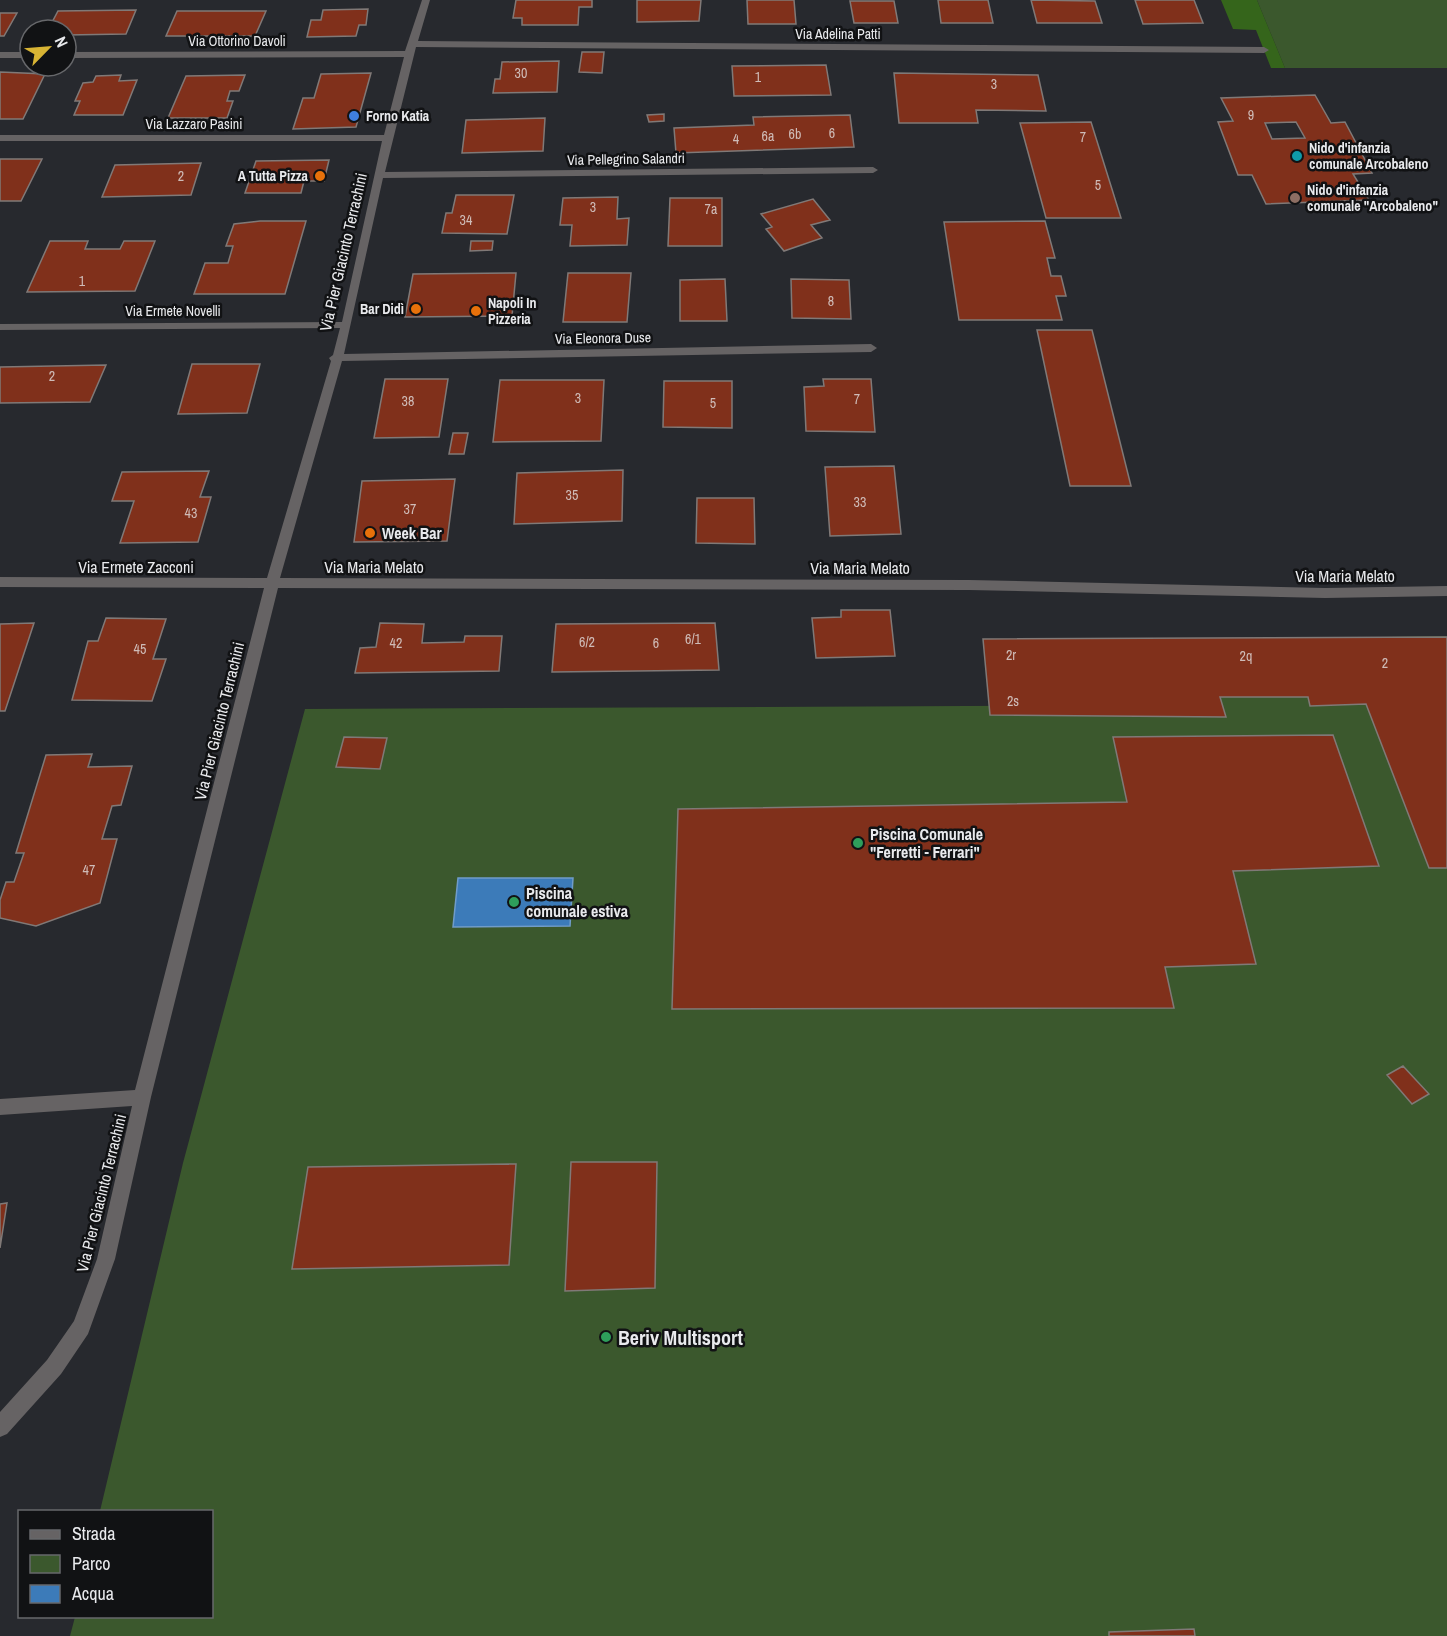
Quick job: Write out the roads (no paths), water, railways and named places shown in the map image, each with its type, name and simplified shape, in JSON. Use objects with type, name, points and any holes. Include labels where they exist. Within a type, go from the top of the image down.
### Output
[{"type":"street","name":"Via Pier Giacinto Terrachini","points":[[0,1427],[54,1366],[81,1327],[106,1259],[142,1097],[272,584],[335,358],[347,325],[379,175],[410,49],[426,0]]},
{"type":"street","name":"Via Adelina Patti","points":[[410,49],[1264,50]]},
{"type":"street","name":"Via Ottorino Davoli","points":[[78,55],[410,49]]},
{"type":"street","points":[[0,55],[18,55]]},
{"type":"street","name":"Via Lazzaro Pasini","points":[[0,138],[389,138]]},
{"type":"street","name":"Via Pellegrino Salandri","points":[[379,175],[873,170]]},
{"type":"street","name":"Via Ermete Novelli","points":[[0,327],[347,325]]},
{"type":"street","name":"Via Eleonora Duse","points":[[335,358],[872,348]]},
{"type":"street","name":"Via Ermete Zacconi","points":[[0,582],[272,584]]},
{"type":"street","name":"Via Maria Melato","points":[[272,584],[969,585],[1325,593],[1447,591]]},
{"type":"street","points":[[0,1107],[142,1097]]},
{"type":"water","name":"Piscina comunale estiva","points":[[458,878],[573,878],[570,926],[453,927]]},
{"type":"place","name":"Forno Katia","points":[[354,116]]},
{"type":"place","name":"Nido d'infanzia comunale Arcobaleno","points":[[1297,156]]},
{"type":"place","name":"A Tutta Pizza","points":[[320,176]]},
{"type":"place","name":"Nido d'infanzia comunale \"Arcobaleno\"","points":[[1295,198]]},
{"type":"place","name":"Bar Didì","points":[[416,309]]},
{"type":"place","name":"Napoli In Pizzeria","points":[[476,311]]},
{"type":"place","name":"Week Bar","points":[[370,533]]},
{"type":"place","name":"Piscina Comunale \"Ferretti - Ferrari\"","points":[[858,843]]},
{"type":"place","name":"Piscina comunale estiva","points":[[514,902]]},
{"type":"place","name":"Beriv Multisport","points":[[606,1337]]}]
